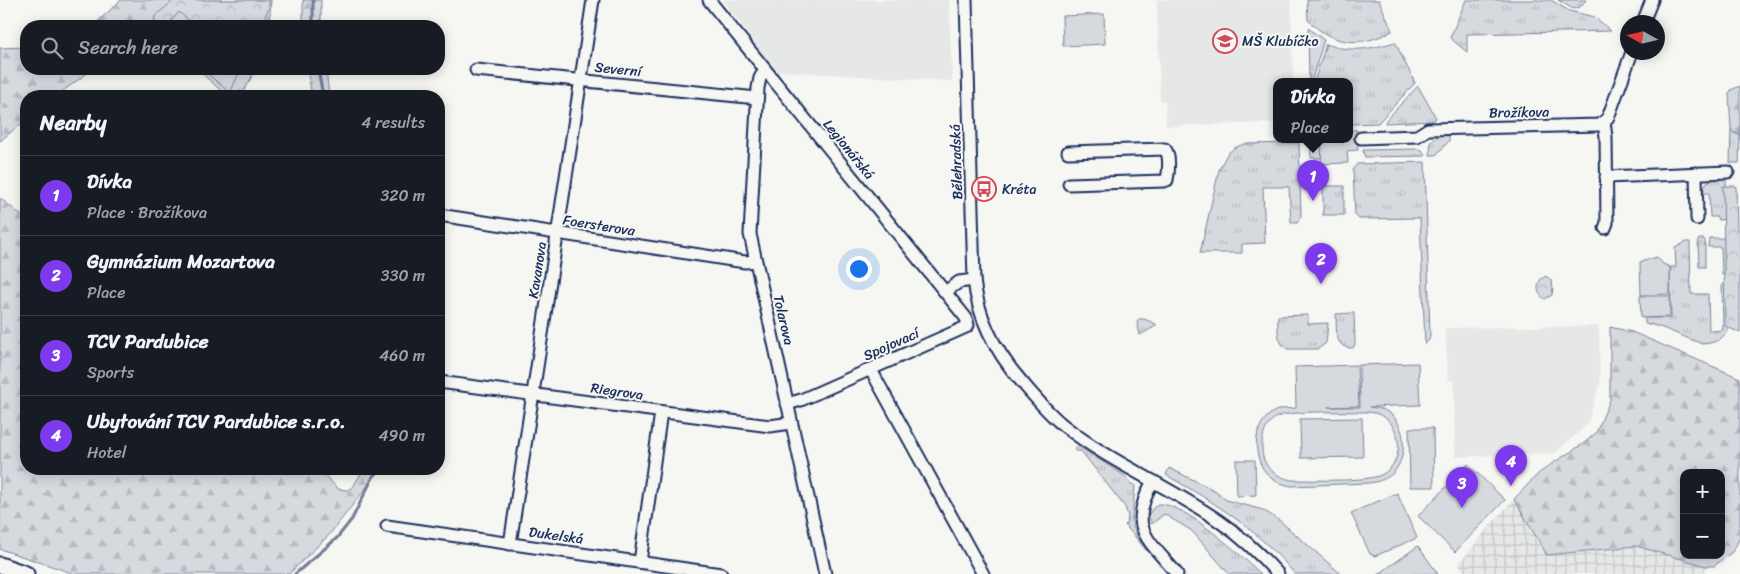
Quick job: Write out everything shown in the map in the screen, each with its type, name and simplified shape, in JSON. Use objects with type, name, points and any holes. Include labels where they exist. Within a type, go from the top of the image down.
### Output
[{"type":"main road","points":[[0,565],[26,574]]},
{"type":"street","name":"Kavanova","points":[[510,544],[593,0]]},
{"type":"street","name":"Legionářská","points":[[708,0],[945,292]]},
{"type":"street","name":"Bělehradská","points":[[966,0],[974,280],[979,307],[989,335],[1002,358],[1046,410],[1073,432],[1153,481]]},
{"type":"street","points":[[1646,15],[1652,0]]},
{"type":"street","points":[[1606,228],[1608,223],[1605,127],[1629,60]]},
{"type":"street","name":"Severní","points":[[476,70],[757,98]]},
{"type":"street","name":"Tolarova","points":[[765,70],[760,78],[757,98],[749,231],[825,574]]},
{"type":"street","name":"Brožíkova","points":[[1361,138],[1417,136],[1428,129],[1605,127]]},
{"type":"street","points":[[1068,152],[1164,149],[1167,151],[1168,176],[1167,180],[1164,181],[1069,184]]},
{"type":"street","points":[[1606,177],[1728,172]]},
{"type":"street","points":[[1696,173],[1697,219]]},
{"type":"street","name":"Foersterova","points":[[445,216],[745,262],[755,261]]},
{"type":"street","points":[[945,292],[960,282],[974,280]]},
{"type":"street","name":"Spojovací","points":[[787,404],[872,370],[966,327],[968,325],[966,318],[945,292]]},
{"type":"street","points":[[872,370],[983,574]]},
{"type":"street","name":"Riegrova","points":[[445,383],[770,426],[791,423]]},
{"type":"street","points":[[640,562],[661,412]]},
{"type":"street","points":[[1177,574],[1144,532],[1140,524],[1142,506],[1153,481],[1220,521],[1258,553],[1278,574]]},
{"type":"street","name":"Dukelská","points":[[387,526],[720,574]]},
{"type":"shaded area","points":[[723,0],[949,0],[952,81],[775,71]]},
{"type":"shaded area","name":"MŠ Klubíčko","points":[[1157,0],[1291,0],[1293,78],[1273,78],[1273,123],[1166,126],[1165,101],[1160,100]]},
{"type":"shaded area","points":[[1599,326],[1600,383],[1587,425],[1555,453],[1455,457],[1454,380],[1448,380],[1445,328]]},
{"type":"shaded area","points":[[1514,499],[1547,555],[1636,546],[1706,566],[1704,574],[1466,574],[1459,564]]},
{"type":"green space","points":[[121,0],[271,0],[269,20],[99,20]]},
{"type":"green space","points":[[174,0],[269,0],[269,8],[263,20],[155,20],[155,16]]},
{"type":"green space","points":[[303,0],[321,0],[321,20],[303,20]]},
{"type":"green space","points":[[1307,0],[1379,0],[1392,31],[1358,42],[1337,39],[1327,35],[1308,20]]},
{"type":"green space","points":[[1466,0],[1551,0],[1569,11],[1595,17],[1611,31],[1467,34],[1467,52],[1450,38]]},
{"type":"green space","points":[[1558,0],[1586,0],[1580,7],[1573,9]]},
{"type":"green space","points":[[179,12],[188,20],[172,20]]},
{"type":"green space","points":[[1104,14],[1105,44],[1063,46],[1062,16]]},
{"type":"green space","points":[[1308,28],[1324,40],[1312,78],[1309,78]]},
{"type":"green space","points":[[1395,42],[1415,83],[1378,123],[1353,124],[1353,78],[1315,78],[1326,44],[1352,49],[1378,47]]},
{"type":"green space","points":[[20,47],[20,75],[85,75],[64,90],[20,90],[20,125],[0,141],[0,48]]},
{"type":"green space","points":[[204,75],[253,75],[244,90],[220,90]]},
{"type":"green space","points":[[209,75],[238,75],[231,90],[226,90]]},
{"type":"green space","points":[[308,75],[327,75],[328,90],[311,90]]},
{"type":"green space","points":[[1418,86],[1436,118],[1433,121],[1385,123],[1386,120]]},
{"type":"green space","points":[[1740,86],[1740,135],[1734,133],[1731,129],[1729,94],[1731,90]]},
{"type":"green space","points":[[1731,129],[1734,133],[1740,135],[1739,163],[1730,163]]},
{"type":"green space","points":[[1353,130],[1357,130],[1358,150],[1347,151],[1348,163],[1321,164],[1322,143],[1353,143]]},
{"type":"green space","points":[[1440,135],[1449,135],[1449,141],[1436,155],[1430,155],[1431,141]]},
{"type":"green space","points":[[1299,143],[1301,216],[1297,223],[1291,223],[1289,187],[1263,187],[1265,243],[1242,244],[1242,253],[1200,253],[1219,170],[1227,154],[1234,148],[1244,144]]},
{"type":"green space","points":[[1310,143],[1322,143],[1322,158],[1311,158]]},
{"type":"green space","points":[[1363,150],[1422,150],[1425,156],[1365,157]]},
{"type":"green space","points":[[1425,162],[1430,335],[1429,340],[1425,344],[1420,218],[1359,219],[1355,215],[1353,169],[1357,164]]},
{"type":"green space","points":[[1715,178],[1726,178],[1727,219],[1718,220],[1717,217],[1710,217],[1709,193],[1702,193],[1706,183]]},
{"type":"green space","points":[[1323,186],[1344,186],[1344,215],[1323,215]]},
{"type":"green space","points":[[1723,186],[1736,186],[1737,230],[1740,231],[1740,333],[1725,326]]},
{"type":"green space","points":[[0,198],[20,214],[20,475],[325,475],[338,489],[347,490],[352,488],[360,475],[376,475],[329,535],[289,574],[75,574],[0,549]]},
{"type":"green space","points":[[1709,238],[1727,238],[1728,275],[1722,275],[1721,247],[1708,247]]},
{"type":"green space","points":[[1698,240],[1705,241],[1705,267],[1699,267]]},
{"type":"green space","points":[[1690,242],[1691,294],[1708,294],[1709,331],[1723,330],[1722,284],[1728,284],[1729,323],[1727,331],[1722,338],[1714,342],[1702,344],[1645,323],[1645,318],[1671,318],[1670,267],[1676,267],[1675,248]]},
{"type":"green space","points":[[1657,257],[1663,264],[1670,267],[1670,294],[1641,295],[1640,262]]},
{"type":"green space","points":[[1546,276],[1551,280],[1553,287],[1552,295],[1545,299],[1539,293],[1538,285],[1541,279]]},
{"type":"green space","points":[[1640,296],[1670,296],[1670,317],[1641,318]]},
{"type":"green space","points":[[1354,313],[1355,344],[1353,348],[1342,345],[1337,337],[1336,314]]},
{"type":"green space","points":[[1308,315],[1308,324],[1328,323],[1326,343],[1318,349],[1287,349],[1279,338],[1278,316]]},
{"type":"green space","points":[[1144,319],[1156,324],[1156,326],[1140,335],[1137,321]]},
{"type":"green space","points":[[1610,327],[1632,332],[1740,378],[1740,538],[1732,552],[1725,557],[1725,469],[1680,469],[1680,559],[1636,546],[1547,555],[1514,499],[1538,474],[1596,433],[1610,400]]},
{"type":"green space","points":[[1418,363],[1420,405],[1369,407],[1388,412],[1399,425],[1402,434],[1403,452],[1397,469],[1386,478],[1369,483],[1291,486],[1272,479],[1259,460],[1257,439],[1259,429],[1271,413],[1281,409],[1296,408],[1295,367],[1357,365],[1359,406],[1328,407],[1360,407],[1359,365]],"holes":[[[1321,412],[1369,412],[1380,415],[1389,421],[1398,439],[1396,460],[1381,475],[1351,480],[1291,480],[1274,473],[1267,466],[1263,457],[1262,440],[1268,424],[1277,417],[1294,413]]]},
{"type":"green space","points":[[1362,418],[1363,457],[1301,458],[1300,419]]},
{"type":"green space","points":[[1409,428],[1433,428],[1434,487],[1410,487]]},
{"type":"green space","points":[[1076,447],[1079,447],[1125,476],[1131,484],[1135,485],[1132,523],[1137,537],[1149,551],[1146,550],[1125,525],[1128,516],[1125,507],[1081,451],[1075,451]]},
{"type":"green space","points":[[1236,460],[1255,460],[1256,495],[1237,496]]},
{"type":"green space","points":[[1468,464],[1505,500],[1455,552],[1418,516]]},
{"type":"green space","points":[[1169,468],[1216,491],[1226,500],[1263,510],[1280,521],[1341,574],[1295,574],[1266,543],[1235,518],[1166,475]]},
{"type":"green space","points":[[1397,493],[1417,538],[1375,556],[1370,554],[1351,513]]},
{"type":"green space","points":[[1159,504],[1170,506],[1197,521],[1261,574],[1229,574],[1192,531],[1164,514],[1152,524],[1148,515]]},
{"type":"green space","points":[[1418,546],[1438,574],[1379,574]]},
{"type":"green space","points":[[1682,559],[1723,559],[1714,566],[1706,566]]},
{"type":"waterway","points":[[313,0],[313,20]]},
{"type":"waterway","points":[[319,75],[322,90]]},
{"type":"waterway","points":[[295,574],[337,538],[352,519],[374,475]]},
{"type":"place","name":"MŠ Klubíčko","points":[[1225,41]]},
{"type":"place","name":"Kréta","points":[[984,189]]},
{"type":"place","name":"Dívka","points":[[1313,201]]},
{"type":"place","name":"Gymnázium Mozartova","points":[[1321,284]]},
{"type":"place","name":"Ubytování TCV Pardubice s.r.o.","points":[[1511,486]]},
{"type":"place","name":"TCV Pardubice","points":[[1462,508]]}]
